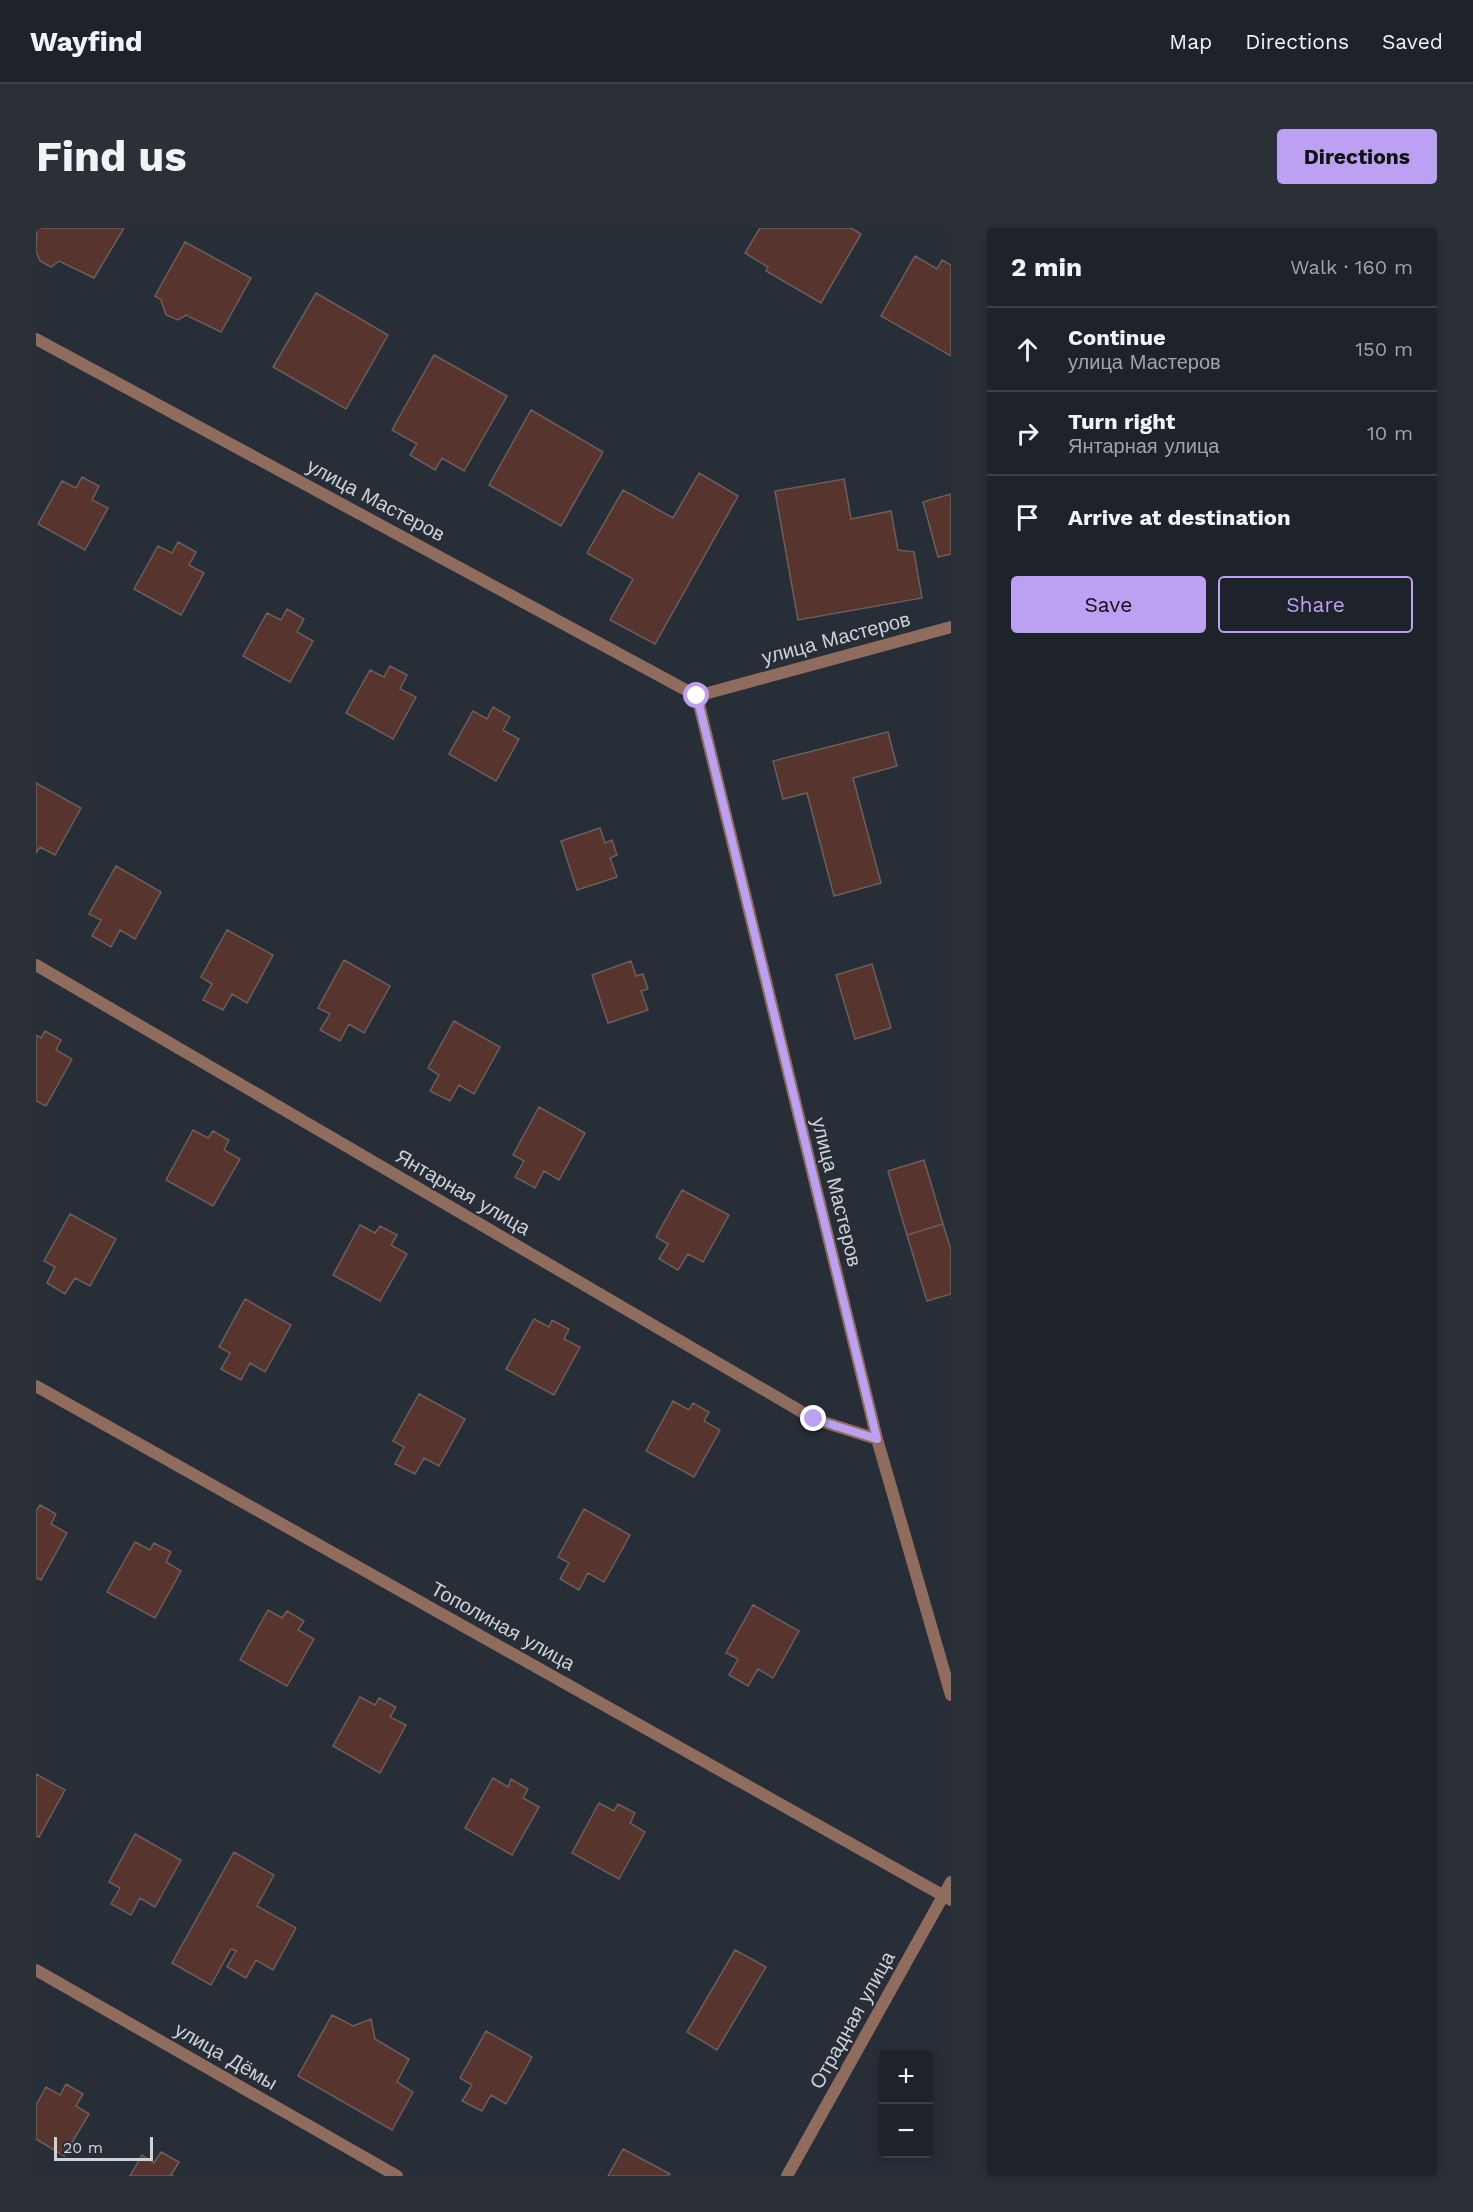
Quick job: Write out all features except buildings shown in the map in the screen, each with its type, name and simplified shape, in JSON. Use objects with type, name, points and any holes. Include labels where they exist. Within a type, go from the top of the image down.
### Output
[{"type":"street","name":"улица Мастеров","points":[[36,339],[697,696],[951,627]]},
{"type":"street","name":"улица Мастеров","points":[[697,696],[877,1439],[951,1695]]},
{"type":"street","name":"Янтарная улица","points":[[36,965],[814,1419],[877,1439]]},
{"type":"street","name":"Тополиная улица","points":[[36,1386],[947,1898]]},
{"type":"street","name":"Отрадная улица","points":[[787,2176],[947,1898],[951,1882]]},
{"type":"street","name":"улица Дёмы","points":[[36,1970],[398,2176]]},
{"type":"route","points":[[697,696],[877,1439],[814,1419]]}]
